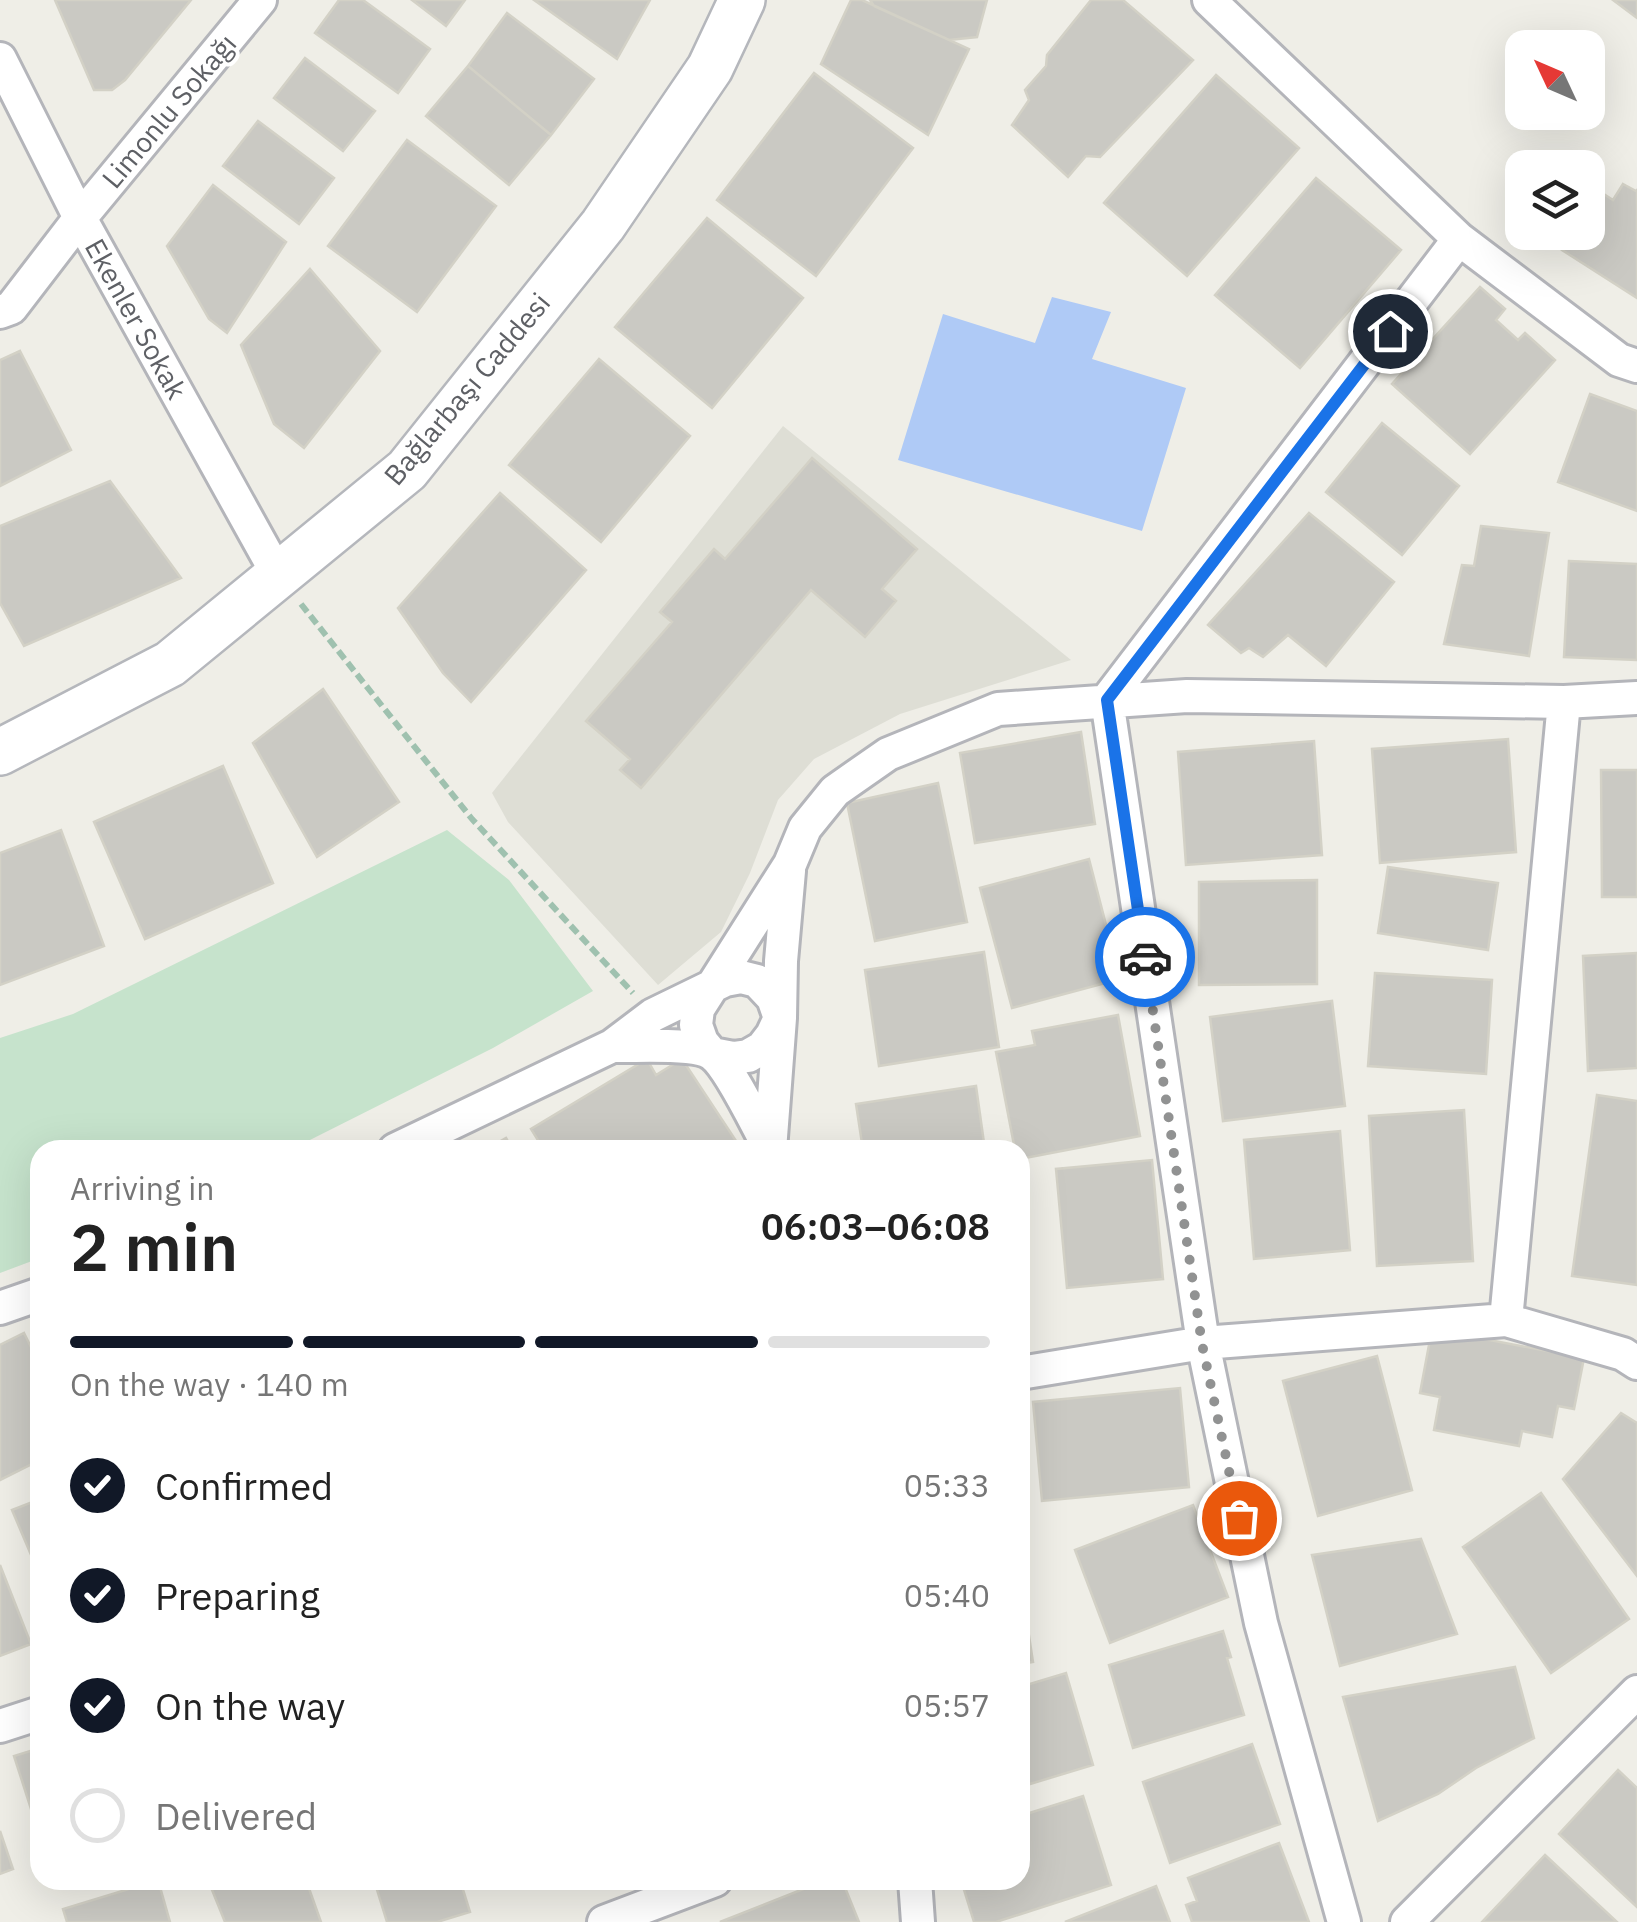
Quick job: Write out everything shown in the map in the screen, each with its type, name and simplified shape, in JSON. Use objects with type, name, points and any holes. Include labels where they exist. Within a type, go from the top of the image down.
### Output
[{"type":"street","name":"Limonlu Sokağı","points":[[0,312],[11,308],[260,0]]},
{"type":"street","name":"Bağlarbaşı Caddesi","points":[[0,752],[170,664],[407,470],[603,225],[710,68],[742,0]]},
{"type":"street","points":[[1209,0],[1458,239],[1619,360],[1637,366]]},
{"type":"street","name":"Ekenler Sokak","points":[[0,59],[80,218],[278,575]]},
{"type":"street","points":[[1344,1922],[1261,1623],[1202,1344],[1107,700],[1458,239]]},
{"type":"street","points":[[765,1140],[732,1080],[702,1042],[696,1024],[698,1009],[790,864],[806,828],[836,790],[888,754],[998,709],[1107,700],[1187,696],[1564,702],[1637,698]]},
{"type":"street","points":[[1506,1320],[1564,702]]},
{"type":"street","points":[[770,1140],[790,864]]},
{"type":"street","points":[[417,1140],[612,1046],[653,1015],[725,980],[741,977],[757,981],[773,998],[780,1018],[762,1048],[748,1056],[733,1058],[687,1047],[612,1046]]},
{"type":"street","points":[[0,1308],[30,1298]]},
{"type":"street","points":[[1030,1371],[1202,1344],[1506,1320],[1623,1354],[1637,1363]]},
{"type":"street","points":[[1408,1922],[1637,1692]]},
{"type":"street","points":[[0,1726],[30,1716]]},
{"type":"street","points":[[609,1921],[689,1890]]},
{"type":"street","points":[[916,1890],[918,1922]]},
{"type":"path","points":[[278,575],[472,819],[653,1015]]},
{"type":"shaded area","points":[[783,426],[1071,660],[900,714],[814,759],[778,800],[750,873],[721,932],[658,985],[508,822],[492,793]]},
{"type":"green space","points":[[447,830],[509,880],[593,991],[493,1048],[310,1140],[30,1140],[30,1262],[0,1273],[0,1038],[73,1014]]},
{"type":"water","points":[[1052,297],[1111,312],[1092,359],[1186,388],[1142,531],[898,460],[943,314],[1035,343]]},
{"type":"building","points":[[55,0],[191,0],[125,80],[112,90],[94,90]]},
{"type":"building","points":[[339,0],[363,0],[430,49],[398,93],[315,33]]},
{"type":"building","points":[[412,0],[465,0],[446,26]]},
{"type":"building","points":[[534,0],[650,0],[617,59]]},
{"type":"building","points":[[851,0],[862,0],[969,49],[928,135],[821,64]]},
{"type":"building","points":[[870,0],[987,0],[977,37],[949,40],[874,6]]},
{"type":"building","points":[[1091,0],[1123,0],[1193,60],[1100,157],[1086,156],[1068,177],[1012,125],[1029,100],[1025,90],[1046,66],[1047,55]]},
{"type":"building","points":[[1613,0],[1637,0],[1637,18]]},
{"type":"building","points":[[507,13],[594,79],[551,135],[468,66]]},
{"type":"building","points":[[305,58],[375,111],[343,151],[274,98]]},
{"type":"building","points":[[468,66],[551,135],[509,185],[426,116]]},
{"type":"building","points":[[814,73],[913,148],[816,276],[717,200]]},
{"type":"building","points":[[1216,75],[1299,148],[1187,276],[1104,203]]},
{"type":"building","points":[[258,121],[334,178],[299,224],[223,166]]},
{"type":"building","points":[[407,140],[496,206],[417,312],[328,246]]},
{"type":"building","points":[[1316,178],[1401,250],[1300,368],[1215,295]]},
{"type":"building","points":[[1623,184],[1637,190],[1637,298],[1562,250],[1605,250],[1605,195],[1613,200]]},
{"type":"building","points":[[213,185],[286,242],[227,333],[209,319],[167,246]]},
{"type":"building","points":[[707,218],[803,298],[712,408],[615,327]]},
{"type":"building","points":[[310,269],[380,351],[304,448],[274,424],[241,345]]},
{"type":"building","points":[[1480,287],[1505,309],[1496,320],[1518,340],[1525,333],[1555,360],[1470,454],[1392,384]]},
{"type":"building","points":[[20,351],[71,450],[0,486],[0,360]]},
{"type":"building","points":[[599,359],[690,436],[601,542],[509,465]]},
{"type":"building","points":[[1590,394],[1637,411],[1637,511],[1558,482]]},
{"type":"building","points":[[1382,423],[1459,486],[1402,555],[1326,492]]},
{"type":"building","points":[[812,458],[917,549],[882,589],[896,601],[865,637],[811,590],[641,788],[620,770],[630,759],[586,721],[672,622],[660,612],[714,549],[725,559]]},
{"type":"building","points":[[110,481],[181,578],[24,646],[0,603],[0,526]]},
{"type":"building","points":[[500,493],[586,570],[471,702],[443,673],[398,608]]},
{"type":"building","points":[[1309,513],[1394,582],[1326,666],[1288,635],[1263,657],[1249,648],[1241,653],[1208,625]]},
{"type":"building","points":[[1481,526],[1549,533],[1529,656],[1444,644],[1462,565],[1474,566]]},
{"type":"building","points":[[1569,561],[1637,564],[1637,660],[1564,657]]},
{"type":"building","points":[[323,689],[399,802],[317,857],[253,743]]},
{"type":"building","points":[[1081,732],[1095,824],[975,843],[960,753]]},
{"type":"building","points":[[1508,739],[1516,852],[1380,863],[1372,749]]},
{"type":"building","points":[[1314,741],[1322,855],[1186,865],[1178,752]]},
{"type":"building","points":[[223,766],[273,883],[145,939],[94,822]]},
{"type":"building","points":[[1601,770],[1637,770],[1637,897],[1602,897]]},
{"type":"building","points":[[938,783],[967,922],[875,941],[847,803]]},
{"type":"building","points":[[61,830],[104,946],[0,985],[0,853]]},
{"type":"building","points":[[1089,859],[1120,979],[1012,1008],[980,888]]},
{"type":"building","points":[[1388,867],[1498,883],[1488,950],[1378,933]]},
{"type":"building","points":[[1317,880],[1317,984],[1199,985],[1199,882]]},
{"type":"building","points":[[984,952],[999,1047],[879,1066],[865,970]]},
{"type":"building","points":[[1637,953],[1637,1068],[1588,1071],[1583,956]]},
{"type":"building","points":[[1375,973],[1492,980],[1486,1074],[1368,1066]]},
{"type":"building","points":[[1332,1001],[1345,1106],[1223,1121],[1210,1017]]},
{"type":"building","points":[[1118,1015],[1140,1136],[1030,1157],[1030,1140],[1013,1140],[996,1052],[1035,1045],[1032,1031]]},
{"type":"building","points":[[647,1059],[656,1075],[682,1059],[735,1140],[538,1140],[531,1129]]},
{"type":"building","points":[[976,1086],[984,1140],[861,1140],[856,1104]]},
{"type":"building","points":[[1597,1095],[1637,1101],[1637,1285],[1572,1276]]},
{"type":"building","points":[[1464,1110],[1473,1261],[1377,1266],[1369,1116]]},
{"type":"building","points":[[1340,1131],[1350,1250],[1254,1259],[1244,1140]]},
{"type":"building","points":[[1152,1160],[1163,1279],[1067,1288],[1056,1169]]},
{"type":"building","points":[[1432,1329],[1584,1358],[1574,1409],[1558,1406],[1552,1437],[1522,1431],[1519,1446],[1434,1430],[1440,1397],[1420,1393]]},
{"type":"building","points":[[24,1333],[30,1345],[30,1465],[0,1480],[0,1345]]},
{"type":"building","points":[[1377,1356],[1412,1490],[1318,1516],[1283,1381]]},
{"type":"building","points":[[1180,1388],[1189,1487],[1042,1501],[1033,1402]]},
{"type":"building","points":[[1621,1413],[1637,1423],[1637,1576],[1563,1479]]},
{"type":"building","points":[[1541,1493],[1629,1619],[1551,1673],[1463,1547]]},
{"type":"building","points":[[30,1503],[30,1552],[12,1510]]},
{"type":"building","points":[[1193,1505],[1228,1597],[1110,1643],[1075,1550]]},
{"type":"building","points":[[1421,1539],[1457,1634],[1340,1666],[1312,1555]]},
{"type":"building","points":[[0,1565],[30,1644],[0,1656]]},
{"type":"building","points":[[1223,1631],[1244,1715],[1133,1748],[1109,1665]]},
{"type":"building","points":[[1515,1667],[1534,1738],[1476,1768],[1438,1794],[1378,1821],[1343,1697]]},
{"type":"building","points":[[1066,1673],[1093,1765],[1030,1784],[1030,1684]]},
{"type":"building","points":[[1252,1744],[1280,1824],[1170,1863],[1143,1782]]},
{"type":"building","points":[[30,1751],[30,1806],[14,1756]]},
{"type":"building","points":[[1618,1770],[1637,1788],[1637,1907],[1559,1834]]},
{"type":"building","points":[[1083,1796],[1111,1885],[996,1922],[974,1922],[964,1890],[1030,1890],[1030,1813]]},
{"type":"building","points":[[0,1831],[13,1869],[0,1874]]},
{"type":"building","points":[[1279,1843],[1309,1922],[1192,1922],[1186,1905],[1197,1901],[1188,1878]]},
{"type":"building","points":[[1545,1855],[1617,1922],[1482,1922]]},
{"type":"building","points":[[1156,1886],[1170,1922],[1065,1922]]},
{"type":"building","points":[[125,1890],[161,1890],[170,1922],[67,1922],[63,1909]]},
{"type":"building","points":[[212,1890],[310,1890],[321,1922],[225,1922]]},
{"type":"building","points":[[377,1890],[463,1890],[470,1912],[437,1922],[387,1922]]},
{"type":"building","points":[[801,1890],[846,1890],[859,1922],[720,1922]]},
{"type":"way so far","points":[[1145,957],[1202,1344],[1239,1518]]},
{"type":"route","points":[[1145,957],[1107,700],[1390,331]]}]
